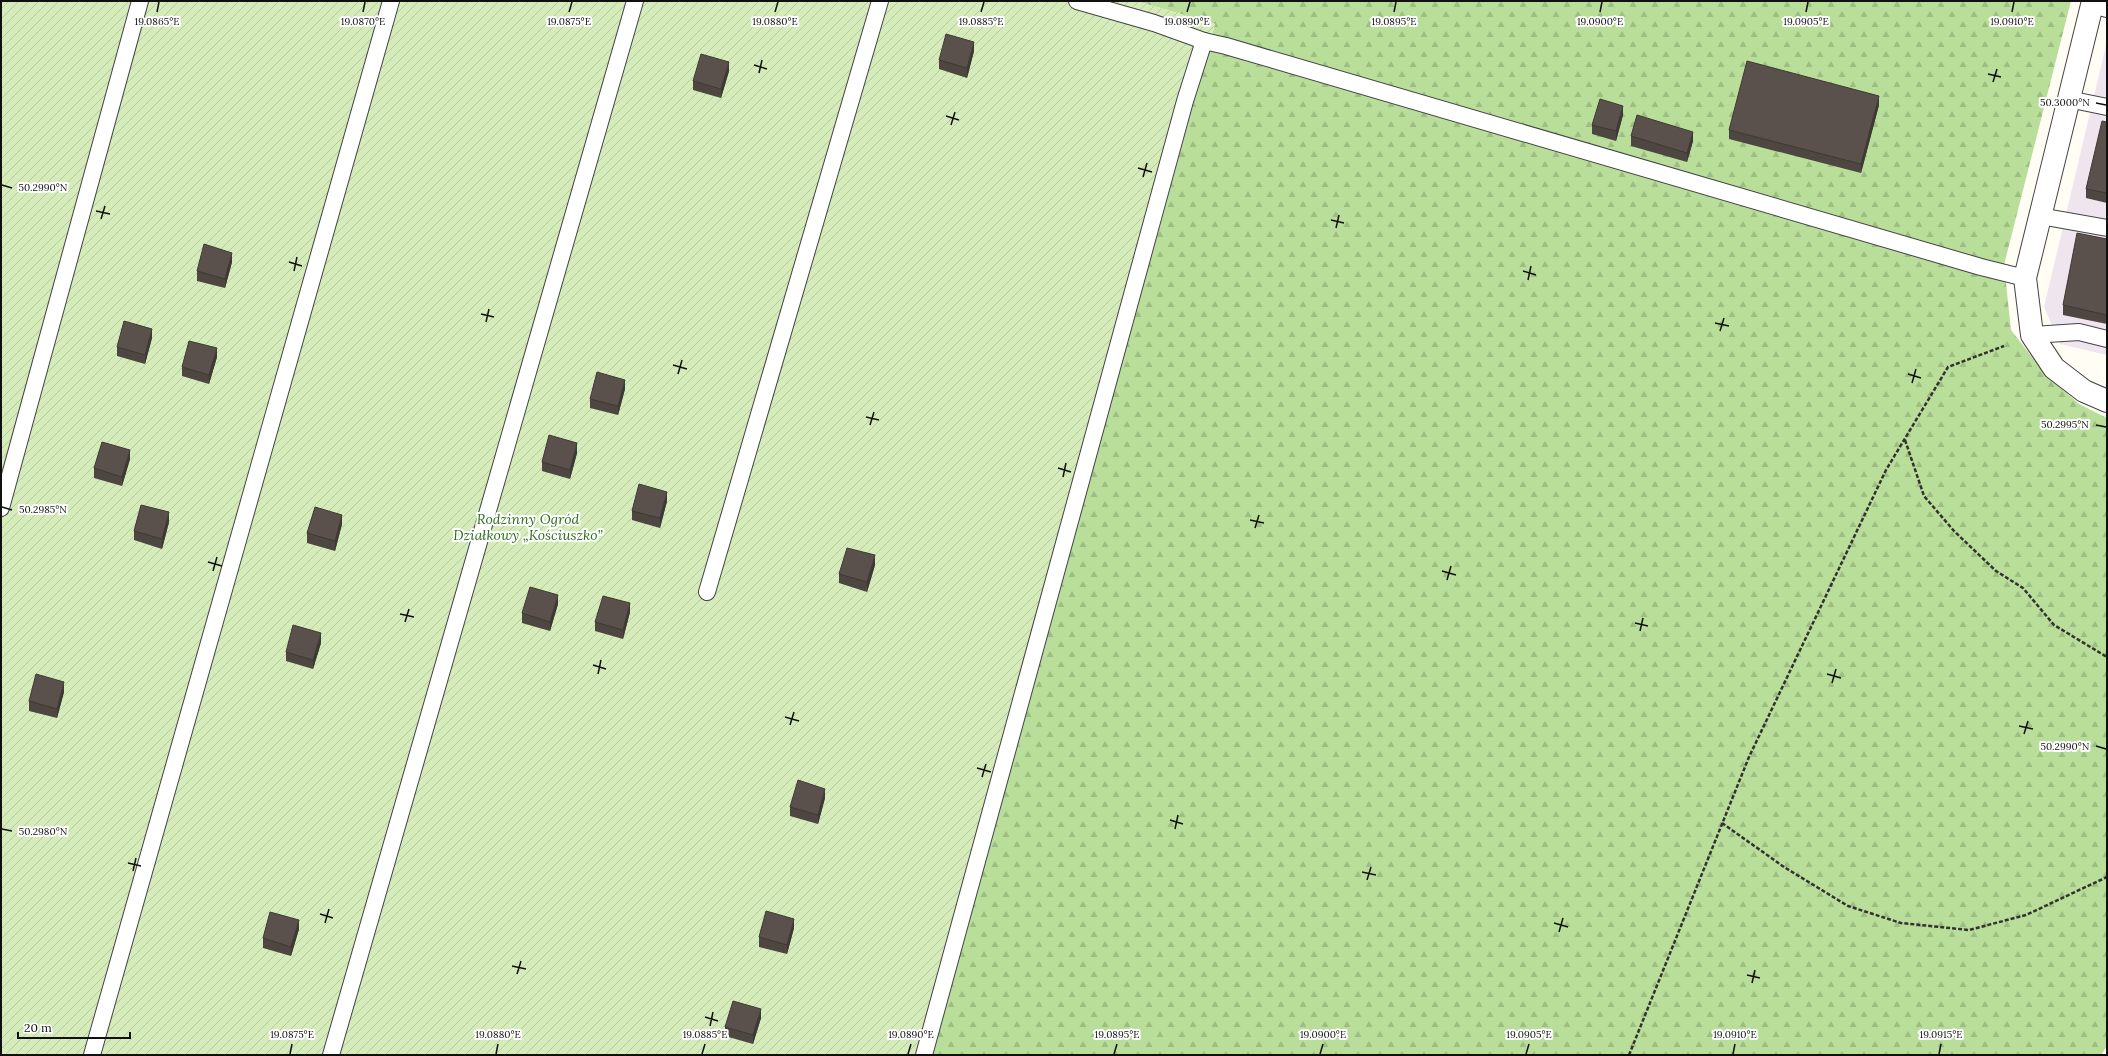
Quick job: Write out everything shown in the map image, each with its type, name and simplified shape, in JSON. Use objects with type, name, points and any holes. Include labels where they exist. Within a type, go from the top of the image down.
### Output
[{"type":"street","points":[[2097,5],[2068,99],[2025,278],[2032,335],[2054,368],[2084,391],[2107,401]]},
{"type":"lane","points":[[1,508],[140,1]]},
{"type":"lane","points":[[92,1055],[391,1]]},
{"type":"lane","points":[[330,1055],[635,1]]},
{"type":"lane","points":[[707,592],[880,1]]},
{"type":"lane","points":[[1077,1],[1154,23],[1204,42],[1226,46],[1974,265],[2025,278]]},
{"type":"lane","points":[[924,1055],[1185,101],[1204,42]]},
{"type":"lane","points":[[2068,99],[2107,107]]},
{"type":"lane","points":[[2040,216],[2107,228]]},
{"type":"lane","points":[[2032,335],[2079,332],[2107,339]]},
{"type":"path","points":[[1629,1055],[1752,750],[1886,470],[1948,367],[2032,335]]},
{"type":"path","points":[[1905,439],[1924,496],[1954,531],[1996,571],[2023,588],[2054,625],[2107,656]]},
{"type":"path","points":[[1722,823],[1784,867],[1848,906],[1901,923],[1969,930],[2026,915],[2107,877]]},
{"type":"shaded area","points":[[2107,41],[2107,355],[2060,344],[2044,307]]},
{"type":"green space","name":"Rodzinny Ogród Działkowy „Kościuszko”","points":[[1,1],[1136,1],[1215,24],[932,1055],[1,1055]]},
{"type":"green space","points":[[1136,1],[2071,1],[2004,265],[2011,330],[2045,374],[2079,404],[2107,418],[2107,1046],[2101,1055],[932,1055],[1215,24]]},
{"type":"building","points":[[946,34],[974,42],[967,68],[939,60]]},
{"type":"building","points":[[701,54],[729,62],[721,89],[693,81]]},
{"type":"building","points":[[1747,61],[1879,96],[1861,164],[1729,130]]},
{"type":"building","points":[[1600,99],[1623,106],[1616,131],[1592,125]]},
{"type":"building","points":[[1637,115],[1693,132],[1687,153],[1631,136]]},
{"type":"building","points":[[2102,121],[2107,122],[2107,193],[2086,189]]},
{"type":"building","points":[[2077,233],[2107,239],[2107,315],[2063,305]]},
{"type":"building","points":[[204,244],[232,253],[225,279],[197,271]]},
{"type":"building","points":[[124,321],[152,329],[145,355],[117,347]]},
{"type":"building","points":[[189,341],[217,348],[209,375],[182,367]]},
{"type":"building","points":[[597,372],[625,380],[618,406],[590,399]]},
{"type":"building","points":[[549,435],[577,443],[570,470],[542,462]]},
{"type":"building","points":[[102,442],[130,450],[122,477],[94,468]]},
{"type":"building","points":[[639,484],[667,492],[660,518],[632,511]]},
{"type":"building","points":[[141,505],[169,512],[162,539],[134,531]]},
{"type":"building","points":[[315,507],[342,515],[335,541],[307,533]]},
{"type":"building","points":[[847,548],[875,555],[867,582],[839,574]]},
{"type":"building","points":[[530,587],[558,595],[550,622],[522,613]]},
{"type":"building","points":[[603,596],[630,603],[623,630],[595,622]]},
{"type":"building","points":[[293,625],[321,633],[313,660],[286,652]]},
{"type":"building","points":[[36,674],[64,682],[57,709],[29,701]]},
{"type":"building","points":[[798,780],[825,789],[818,815],[790,807]]},
{"type":"building","points":[[766,911],[794,919],[787,945],[759,937]]},
{"type":"building","points":[[270,912],[299,920],[291,947],[263,938]]},
{"type":"building","points":[[733,1001],[761,1009],[753,1035],[725,1027]]}]
